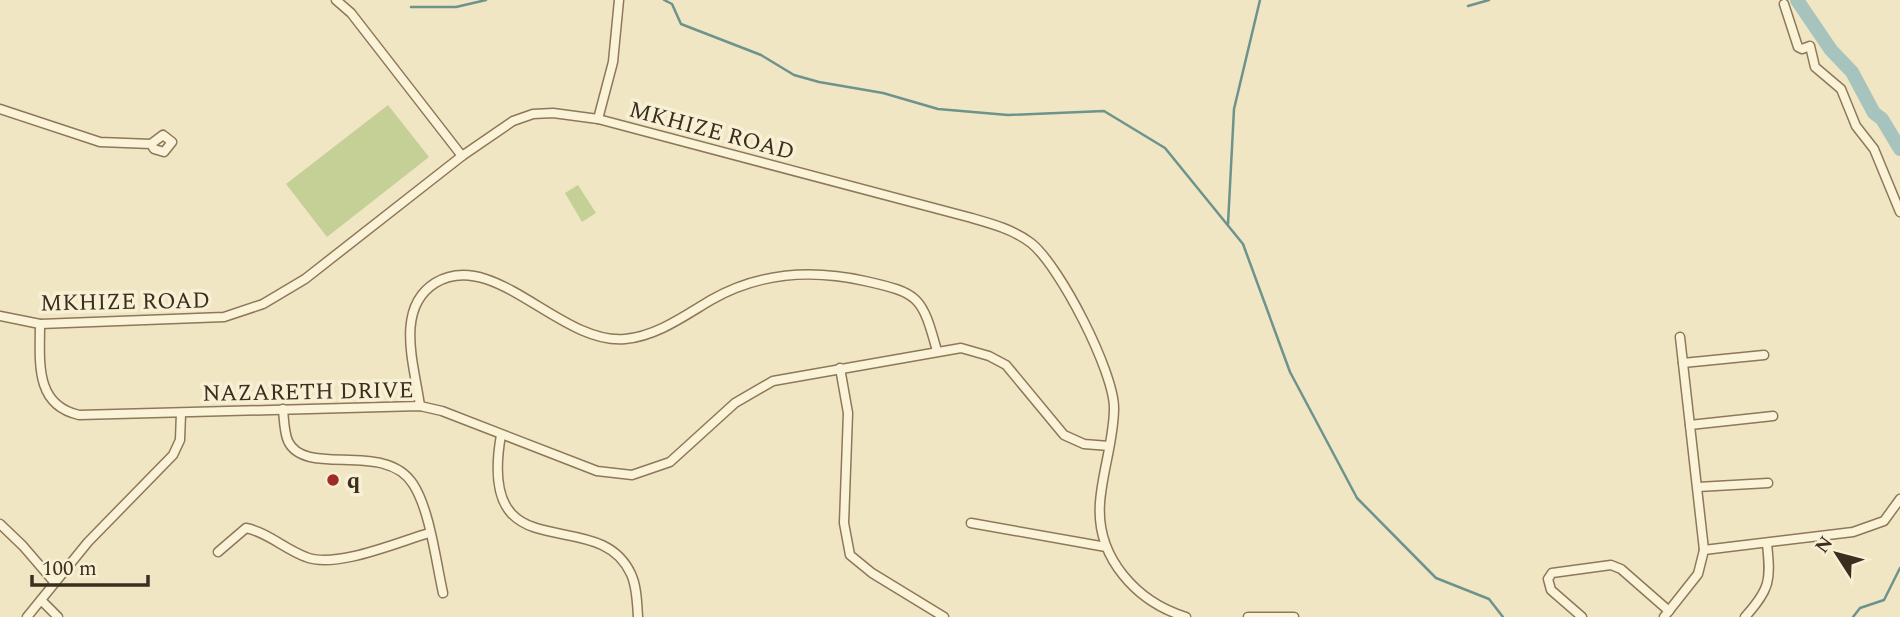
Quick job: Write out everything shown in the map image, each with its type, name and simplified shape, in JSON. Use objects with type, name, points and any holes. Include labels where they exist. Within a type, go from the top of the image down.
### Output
[{"type":"street","points":[[336,0],[351,13],[462,156]]},
{"type":"street","points":[[598,119],[613,62],[619,0]]},
{"type":"street","points":[[1784,4],[1798,47],[1800,49],[1810,46],[1815,67],[1841,89],[1856,126],[1874,149],[1900,212]]},
{"type":"street","points":[[0,109],[100,142],[151,144]]},
{"type":"street","name":"MKHIZE ROAD","points":[[0,317],[40,324],[192,321],[245,312],[281,296],[305,279],[491,134],[533,114],[574,114],[598,119],[996,225],[1032,244],[1057,275],[1103,363],[1114,400],[1110,446],[1100,505],[1106,547],[1119,570],[1148,601],[1186,617]]},
{"type":"street","points":[[420,406],[410,328],[412,313],[429,288],[461,275],[484,277],[573,327],[614,340],[658,330],[749,282],[798,273],[838,275],[890,287],[917,299],[930,324],[937,351]]},
{"type":"street","name":"NAZARETH DRIVE","points":[[40,324],[41,381],[48,396],[64,410],[79,415],[420,406],[442,411],[604,473],[620,475],[642,473],[679,456],[734,403],[774,381],[961,348],[989,356],[1015,374],[1064,435],[1084,444],[1110,446]]},
{"type":"street","points":[[1582,617],[1551,590],[1548,579],[1552,573],[1611,565],[1621,569],[1666,614],[1698,574],[1704,550],[1680,337]]},
{"type":"street","points":[[1683,363],[1764,355]]},
{"type":"street","points":[[840,368],[848,426],[845,523],[850,555],[872,573],[944,617]]},
{"type":"street","points":[[283,409],[288,441],[302,455],[377,460],[404,474],[419,495],[443,593]]},
{"type":"street","points":[[27,617],[103,526],[173,455],[180,440],[181,414]]},
{"type":"street","points":[[1690,425],[1773,416]]},
{"type":"street","points":[[501,435],[496,472],[500,495],[508,507],[533,530],[589,540],[619,557],[635,584],[638,617]]},
{"type":"street","points":[[1698,487],[1768,483]]},
{"type":"street","points":[[1704,550],[1812,539],[1877,525],[1889,517],[1900,499]]},
{"type":"street","points":[[971,523],[1106,547]]},
{"type":"street","points":[[0,524],[23,545],[54,582]]},
{"type":"street","points":[[218,552],[244,529],[250,528],[303,557],[319,560],[339,559],[429,533]]},
{"type":"street","points":[[1745,617],[1767,589],[1767,544]]},
{"type":"street","points":[[41,600],[58,617]]},
{"type":"street","points":[[1248,617],[1294,617]]},
{"type":"green space","points":[[388,105],[429,157],[327,237],[286,184]]},
{"type":"green space","points":[[578,185],[596,213],[582,222],[565,193]]},
{"type":"waterway","points":[[411,7],[456,7],[486,0]]},
{"type":"waterway","points":[[664,0],[672,4],[681,24],[761,55],[794,75],[883,93],[938,109],[1008,115],[1104,111],[1165,148],[1243,244],[1290,372],[1357,498],[1436,578],[1489,599],[1503,617]]},
{"type":"waterway","points":[[1228,224],[1234,109],[1260,0]]},
{"type":"waterway","points":[[1468,6],[1489,0]]},
{"type":"waterway","points":[[1797,0],[1831,50],[1852,72],[1874,113],[1882,119],[1900,149]]},
{"type":"waterway","points":[[1853,617],[1860,608],[1884,600],[1900,568]]},
{"type":"place","name":"q","points":[[333,480]]}]
